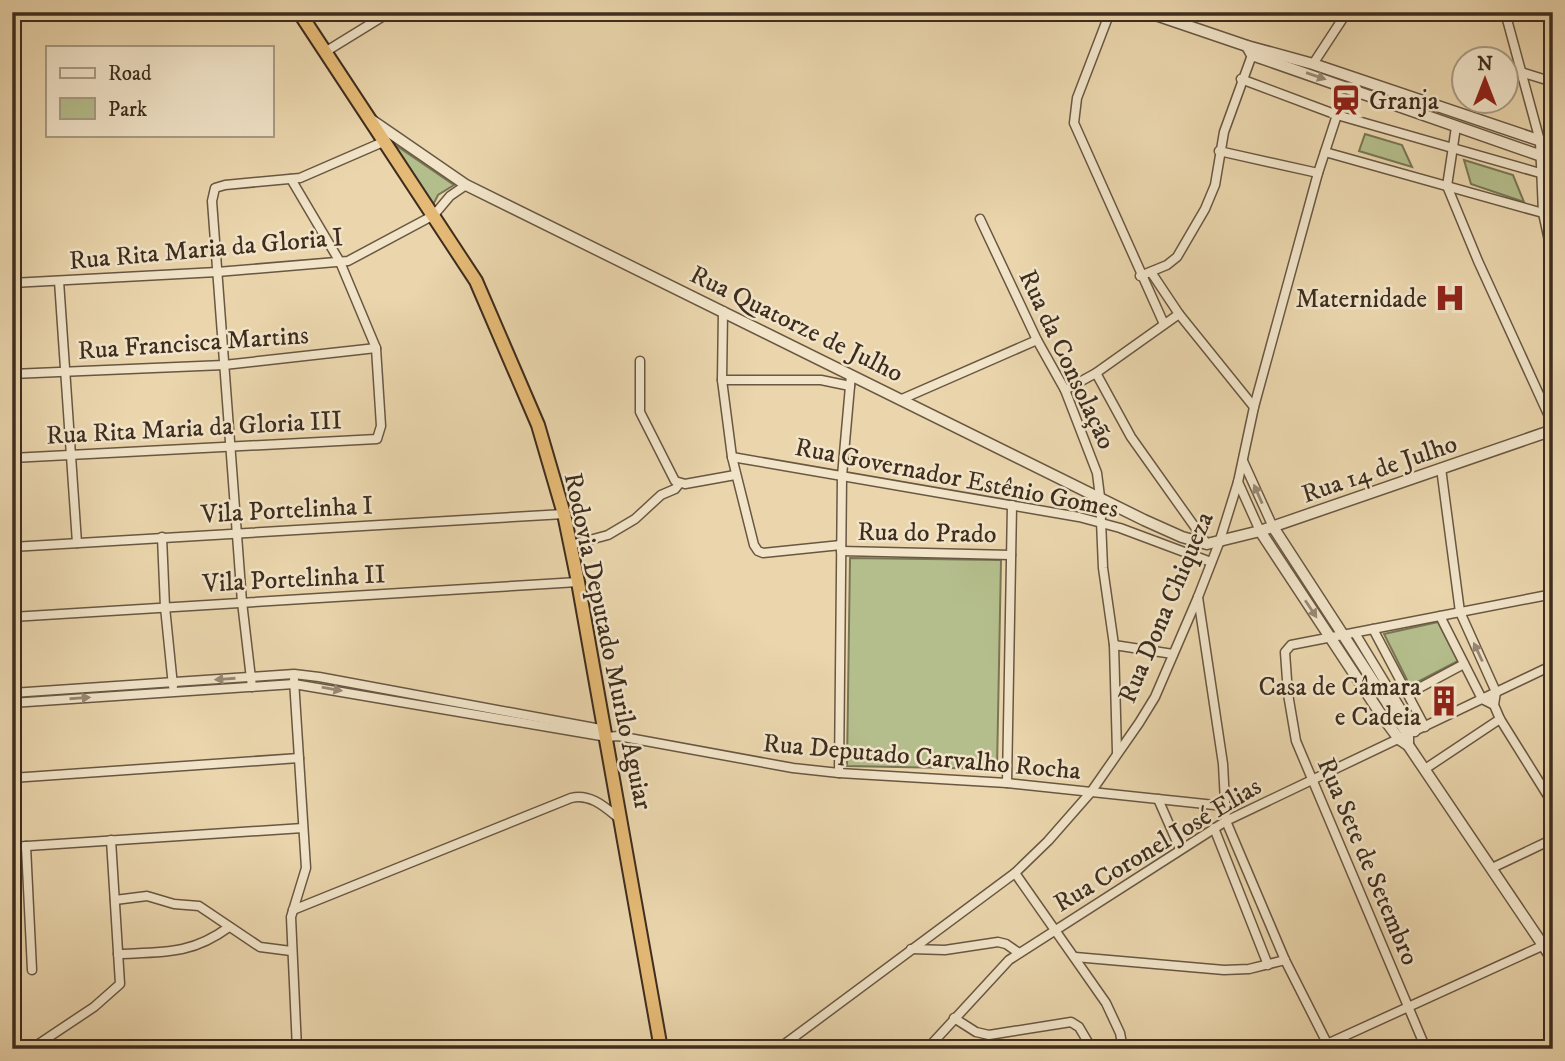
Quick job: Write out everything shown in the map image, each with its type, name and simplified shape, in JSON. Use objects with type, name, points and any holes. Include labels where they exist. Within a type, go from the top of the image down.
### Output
[{"type":"highway","name":"Rodovia Deputado Murilo Aguiar","points":[[299,12],[476,281],[538,425],[564,514],[610,734],[661,1049]]},
{"type":"street","points":[[325,52],[390,12]]},
{"type":"street","points":[[1110,12],[1077,98],[1074,123],[1140,276],[1164,324]]},
{"type":"street","points":[[1147,12],[1249,50],[1553,145]]},
{"type":"street","points":[[1312,64],[1347,12]]},
{"type":"street","points":[[1505,12],[1540,141],[1543,213],[1553,259]]},
{"type":"street","points":[[1140,276],[1167,265],[1177,257],[1205,209],[1215,185],[1219,151],[1249,50]]},
{"type":"street","points":[[1249,50],[1312,64],[1456,127],[1553,160]]},
{"type":"street","points":[[1521,72],[1553,82]]},
{"type":"street","points":[[1241,79],[1337,115],[1540,173]]},
{"type":"street","name":"Rua Dona Chiqueza","points":[[778,1049],[1015,873],[1048,841],[1091,792],[1155,696],[1219,543],[1238,482],[1254,407],[1318,173],[1337,115]]},
{"type":"street","name":"Rua Quatorze de Julho","points":[[366,117],[467,185],[723,311],[850,380],[902,399],[1182,537],[1207,544],[1219,543]]},
{"type":"street","points":[[1456,127],[1447,186],[1553,428]]},
{"type":"street","points":[[252,687],[236,533],[212,201],[215,188],[300,178],[383,142]]},
{"type":"street","points":[[1219,151],[1318,173]]},
{"type":"street","points":[[1325,152],[1543,213]]},
{"type":"street","points":[[291,179],[340,262],[376,348]]},
{"type":"street","name":"Rua Rita Maria da Gloria I","points":[[12,283],[218,272],[348,261],[434,215],[450,196],[467,185]]},
{"type":"street","name":"Rua da Consolação","points":[[980,219],[1037,340],[1065,390],[1097,473],[1103,568],[1114,645],[1117,752]]},
{"type":"street","points":[[1151,272],[1178,314],[1254,407]]},
{"type":"street","points":[[59,281],[77,543]]},
{"type":"street","points":[[571,545],[608,535],[635,520],[661,495],[676,489],[679,484],[735,475],[722,380],[723,311]]},
{"type":"street","points":[[1065,390],[1096,373],[1178,314]]},
{"type":"street","points":[[902,399],[1037,340]]},
{"type":"street","name":"Rua Francisca Martins","points":[[12,374],[224,365],[376,348]]},
{"type":"street","name":"Rua Rita Maria da Gloria III","points":[[12,458],[377,439],[381,426],[376,348]]},
{"type":"street","points":[[640,361],[640,412],[670,475],[679,484]]},
{"type":"street","points":[[1096,373],[1131,437],[1207,544]]},
{"type":"street","points":[[722,380],[850,380],[842,476],[839,774]]},
{"type":"street","name":"Rua 14 de Julho","points":[[1219,543],[1273,527],[1553,428]]},
{"type":"street","name":"Rua Governador Estênio Gomes","points":[[732,457],[1102,522],[1211,562]]},
{"type":"street","points":[[1243,461],[1273,527],[1343,636],[1368,685]]},
{"type":"street","points":[[1441,468],[1460,612],[1496,692],[1494,705],[1500,719],[1553,804]]},
{"type":"street","name":"Rua do Prado","points":[[735,475],[751,539],[758,551],[841,548],[1011,555]]},
{"type":"street","points":[[1238,482],[1259,531],[1331,639],[1408,738]]},
{"type":"street","points":[[1007,783],[1012,505]]},
{"type":"street","name":"Vila Portelinha I","points":[[12,547],[564,514]]},
{"type":"street","points":[[162,537],[165,607],[174,688]]},
{"type":"street","name":"Vila Portelinha II","points":[[12,617],[578,582]]},
{"type":"street","points":[[1298,589],[1308,583]]},
{"type":"street","points":[[1331,639],[1553,594]]},
{"type":"street","points":[[1198,597],[1222,751],[1226,821],[1284,960],[1329,1046]]},
{"type":"street","points":[[1440,616],[1482,699],[1494,705]]},
{"type":"street","points":[[1373,629],[1425,727]]},
{"type":"street","points":[[1355,633],[1425,769],[1492,868],[1548,944],[1553,960]]},
{"type":"street","name":"Rua Sete de Setembro","points":[[1331,639],[1291,645],[1285,652],[1292,728],[1311,780],[1426,1049]]},
{"type":"street","points":[[1114,645],[1173,654]]},
{"type":"street","points":[[1408,694],[1464,664]]},
{"type":"street","name":"Rua Coronel José Elias","points":[[928,1049],[997,972],[1019,953],[1214,828],[1311,780],[1408,738],[1425,727],[1553,665]]},
{"type":"street","points":[[294,674],[306,868],[291,917],[297,1049]]},
{"type":"street","name":"Rua Deputado Carvalho Rocha","points":[[12,703],[294,674],[457,707]]},
{"type":"street","name":"Rua Deputado Carvalho Rocha","points":[[12,693],[294,684],[457,707],[793,768],[839,774],[1007,783],[1224,806]]},
{"type":"street","points":[[1425,769],[1500,719]]},
{"type":"street","points":[[12,778],[299,758]]},
{"type":"street","points":[[293,910],[570,798],[584,796],[592,799],[623,821]]},
{"type":"street","points":[[1158,799],[1180,849]]},
{"type":"street","points":[[12,847],[303,828]]},
{"type":"street","points":[[1214,828],[1268,965]]},
{"type":"street","points":[[1492,868],[1553,839]]},
{"type":"street","points":[[31,1049],[94,1007],[120,984],[111,840]]},
{"type":"street","points":[[26,846],[32,971]]},
{"type":"street","points":[[1015,873],[1106,1003],[1120,1033],[1123,1049]]},
{"type":"street","points":[[115,900],[147,896],[174,904],[199,906],[260,947],[291,951]]},
{"type":"street","points":[[118,954],[183,951],[213,939],[229,927]]},
{"type":"street","points":[[911,949],[933,951],[998,943],[1006,944],[1019,953]]},
{"type":"street","points":[[1304,1049],[1329,1046],[1548,944]]},
{"type":"street","points":[[1075,957],[1224,970],[1268,965],[1284,960]]},
{"type":"street","points":[[954,1018],[976,1032],[989,1035],[1071,1022],[1079,1027],[1092,1049]]},
{"type":"green space","points":[[1365,134],[1402,145],[1412,167],[1359,151]]},
{"type":"green space","points":[[391,142],[454,185],[438,195],[432,207]]},
{"type":"green space","points":[[1464,160],[1513,175],[1524,202],[1471,184]]},
{"type":"green space","points":[[850,558],[1001,560],[997,769],[847,766]]},
{"type":"green space","points":[[1438,622],[1458,661],[1410,686],[1384,634]]},
{"type":"place","name":"Granja","points":[[1346,100]]},
{"type":"place","name":"Maternidade","points":[[1450,298]]},
{"type":"place","name":"Casa de Câmara e Cadeia","points":[[1444,701]]}]
